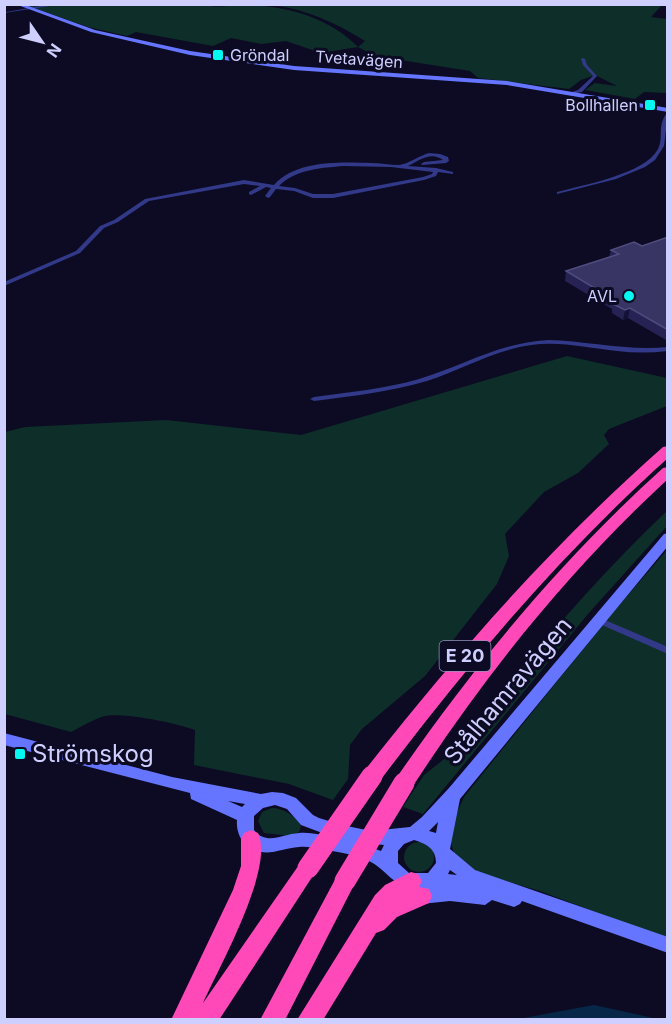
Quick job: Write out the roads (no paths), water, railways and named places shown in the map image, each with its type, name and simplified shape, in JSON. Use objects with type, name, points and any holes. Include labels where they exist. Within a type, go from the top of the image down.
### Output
[{"type":"highway","name":"E 20","points":[[205,1020],[372,776],[426,705],[518,595],[624,488],[668,450]]},
{"type":"highway","name":"E 20","points":[[272,1020],[345,881],[449,714],[536,604],[592,543],[668,471]]},
{"type":"highway","points":[[183,1020],[243,891],[251,866],[251,839]]},
{"type":"highway","points":[[309,1020],[357,946],[414,883]]},
{"type":"main road","name":"Tvetavägen","points":[[17,4],[115,37],[172,50],[262,64],[366,74],[507,83],[574,93],[668,113]]},
{"type":"main road","name":"Stålhamravägen","points":[[410,833],[428,822],[455,793],[668,537]]},
{"type":"main road","points":[[4,739],[172,783],[261,801]]},
{"type":"main road","points":[[172,783],[245,816]]},
{"type":"main road","name":"Stålhamravägen","points":[[444,852],[448,810],[455,793]]},
{"type":"main road","points":[[619,928],[454,882],[414,883],[371,854],[305,840],[270,847],[251,839],[244,829],[245,816],[249,809],[261,801],[275,798],[289,802],[312,822],[340,831],[377,839],[410,833],[428,835],[469,875],[668,945]]},
{"type":"main road","points":[[410,833],[398,838],[390,849],[389,862],[414,883]]},
{"type":"main road","points":[[414,883],[442,870],[444,852]]},
{"type":"street","points":[[6,13],[62,4]]},
{"type":"street","points":[[574,93],[595,76],[585,65],[583,59]]},
{"type":"street","points":[[559,192],[628,173],[649,163],[661,148],[662,128],[668,113]]},
{"type":"street","points":[[268,196],[285,177],[300,171],[360,164],[407,165],[440,163],[446,161],[446,158],[434,154],[422,155],[407,165]]},
{"type":"street","points":[[407,165],[451,173]]},
{"type":"street","points":[[4,284],[78,252],[102,227],[116,221],[147,200],[213,189],[238,182],[295,190],[313,196],[333,196],[424,178],[435,175],[435,170]]},
{"type":"street","points":[[251,193],[264,186]]},
{"type":"street","points":[[314,399],[422,380],[507,349],[530,344],[566,343],[643,351],[668,350]]},
{"type":"street","name":"Stålhamravägen","points":[[598,620],[668,651]]},
{"type":"water","points":[[594,1005],[658,1019],[518,1019]]},
{"type":"place","name":"Gröndal","points":[[218,55]]},
{"type":"place","name":"Bollhallen","points":[[650,105]]},
{"type":"place","name":"AVL","points":[[629,296]]},
{"type":"place","name":"Strömskog","points":[[20,754]]}]
